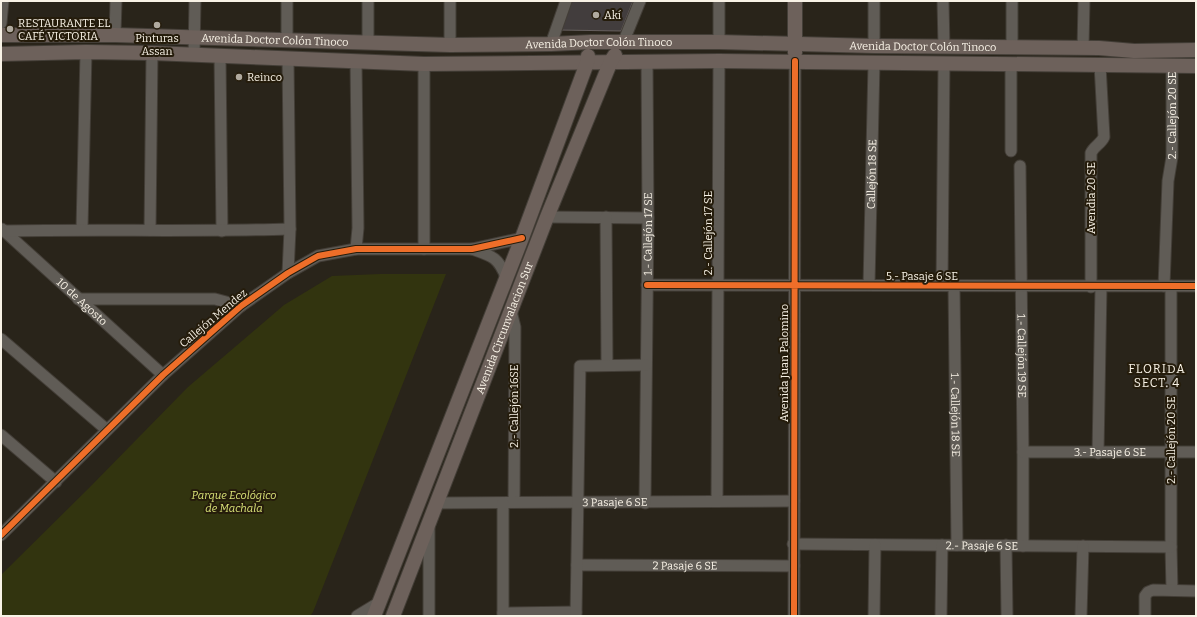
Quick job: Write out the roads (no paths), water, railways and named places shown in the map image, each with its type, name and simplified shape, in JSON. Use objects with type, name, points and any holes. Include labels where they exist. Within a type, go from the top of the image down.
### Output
[{"type":"main road","name":"Avenida Juan Palomino","points":[[794,61],[796,1]]},
{"type":"main road","name":"Avenida Doctor Colón Tinoco","points":[[1,35],[114,35],[368,43],[551,44],[592,42],[718,42],[874,46],[1084,48],[1134,51],[1196,50]]},
{"type":"main road","name":"Avenida Circunvalacion Sur","points":[[374,616],[522,238],[587,63],[592,42]]},
{"type":"main road","name":"Avenida Circunvalacion Sur","points":[[393,616],[547,217],[610,62],[623,43]]},
{"type":"main road","name":"Avenida Doctor Colón Tinoco","points":[[1,54],[86,52],[152,53],[424,64],[794,61],[874,64],[944,63],[1196,66]]},
{"type":"main road","points":[[499,296],[513,306]]},
{"type":"main road","points":[[400,549],[417,555]]},
{"type":"street","points":[[1,23],[3,1]]},
{"type":"street","points":[[114,35],[116,1]]},
{"type":"street","points":[[194,55],[195,1]]},
{"type":"street","points":[[287,40],[288,1]]},
{"type":"street","points":[[368,1],[368,43]]},
{"type":"street","points":[[450,1],[450,44]]},
{"type":"street","points":[[551,44],[566,1]]},
{"type":"street","points":[[623,43],[640,1]]},
{"type":"street","points":[[718,42],[719,1]]},
{"type":"street","points":[[874,1],[874,46]]},
{"type":"street","points":[[943,1],[944,47]]},
{"type":"street","points":[[1012,1],[1012,47]]},
{"type":"street","points":[[1084,1],[1084,48]]},
{"type":"street","points":[[82,229],[86,52]]},
{"type":"street","points":[[150,230],[152,53]]},
{"type":"street","points":[[220,56],[222,231]]},
{"type":"street","points":[[288,59],[290,229],[288,274]]},
{"type":"street","points":[[356,61],[358,228],[356,248]]},
{"type":"street","name":"1.- Callejón 17 SE","points":[[645,502],[648,218],[647,61]]},
{"type":"street","name":"2.- Callejón 17 SE","points":[[717,502],[718,61]]},
{"type":"street","name":"Avenida Juan Palomino","points":[[794,61],[794,616]]},
{"type":"street","name":"1.- Callejón 18 SE","points":[[944,63],[948,286],[957,545]]},
{"type":"street","points":[[424,64],[424,249]]},
{"type":"street","name":"Callejón 18 SE","points":[[869,285],[874,64]]},
{"type":"street","points":[[1011,64],[1011,152]]},
{"type":"street","name":"Avendia 20 SE","points":[[1098,453],[1096,287],[1091,153],[1101,142],[1104,136],[1100,65]]},
{"type":"street","name":"2.- Callejón 20 SE","points":[[1172,65],[1172,157],[1168,181],[1172,590]]},
{"type":"street","name":"1.- Callejón 19 SE","points":[[1020,166],[1023,546]]},
{"type":"street","points":[[547,217],[648,218]]},
{"type":"street","points":[[606,217],[607,366]]},
{"type":"street","points":[[3,229],[222,231],[290,229]]},
{"type":"street","name":"10 de Agosto","points":[[3,229],[163,375]]},
{"type":"street","name":"Callejón Mendez","points":[[4,528],[56,482],[163,375],[241,306],[288,274],[318,256],[356,248],[472,249],[522,238]]},
{"type":"street","name":"Callejón Mendez","points":[[472,249],[498,260],[506,277]]},
{"type":"street","name":"5.- Pasaje 6 SE","points":[[647,285],[1196,286]]},
{"type":"street","points":[[78,299],[215,299],[241,306]]},
{"type":"street","name":"2.- Callejón 16SE","points":[[503,615],[515,327],[513,306]]},
{"type":"street","points":[[1,339],[107,430]]},
{"type":"street","points":[[503,615],[576,614],[580,366],[646,365]]},
{"type":"street","points":[[1,435],[56,482]]},
{"type":"street","name":"3.- Pasaje 6 SE","points":[[1023,452],[1196,452]]},
{"type":"street","name":"3 Pasaje 6 SE","points":[[437,503],[794,501]]},
{"type":"street","points":[[429,524],[429,616]]},
{"type":"street","name":"2.- Pasaje 6 SE","points":[[793,544],[1171,546]]},
{"type":"street","points":[[874,616],[875,544]]},
{"type":"street","points":[[941,616],[942,545]]},
{"type":"street","points":[[1006,545],[1007,616]]},
{"type":"street","points":[[1081,616],[1082,546]]},
{"type":"street","name":"2 Pasaje 6 SE","points":[[577,565],[794,566]]},
{"type":"street","points":[[1146,616],[1145,596],[1148,592],[1153,590],[1196,591]]},
{"type":"street","points":[[357,616],[380,602]]},
{"type":"place","name":"Akí","points":[[596,15]]},
{"type":"place","name":"Pinturas Assan","points":[[157,25]]},
{"type":"place","name":"RESTAURANTE EL CAFÉ VICTORIA","points":[[10,29]]},
{"type":"place","name":"Reinco","points":[[239,77]]},
{"type":"district","name":"FLORIDA SECT. 4","points":[[1157,376]]},
{"type":"park label","name":"Parque Ecológico de Machala","points":[[234,501]]}]
